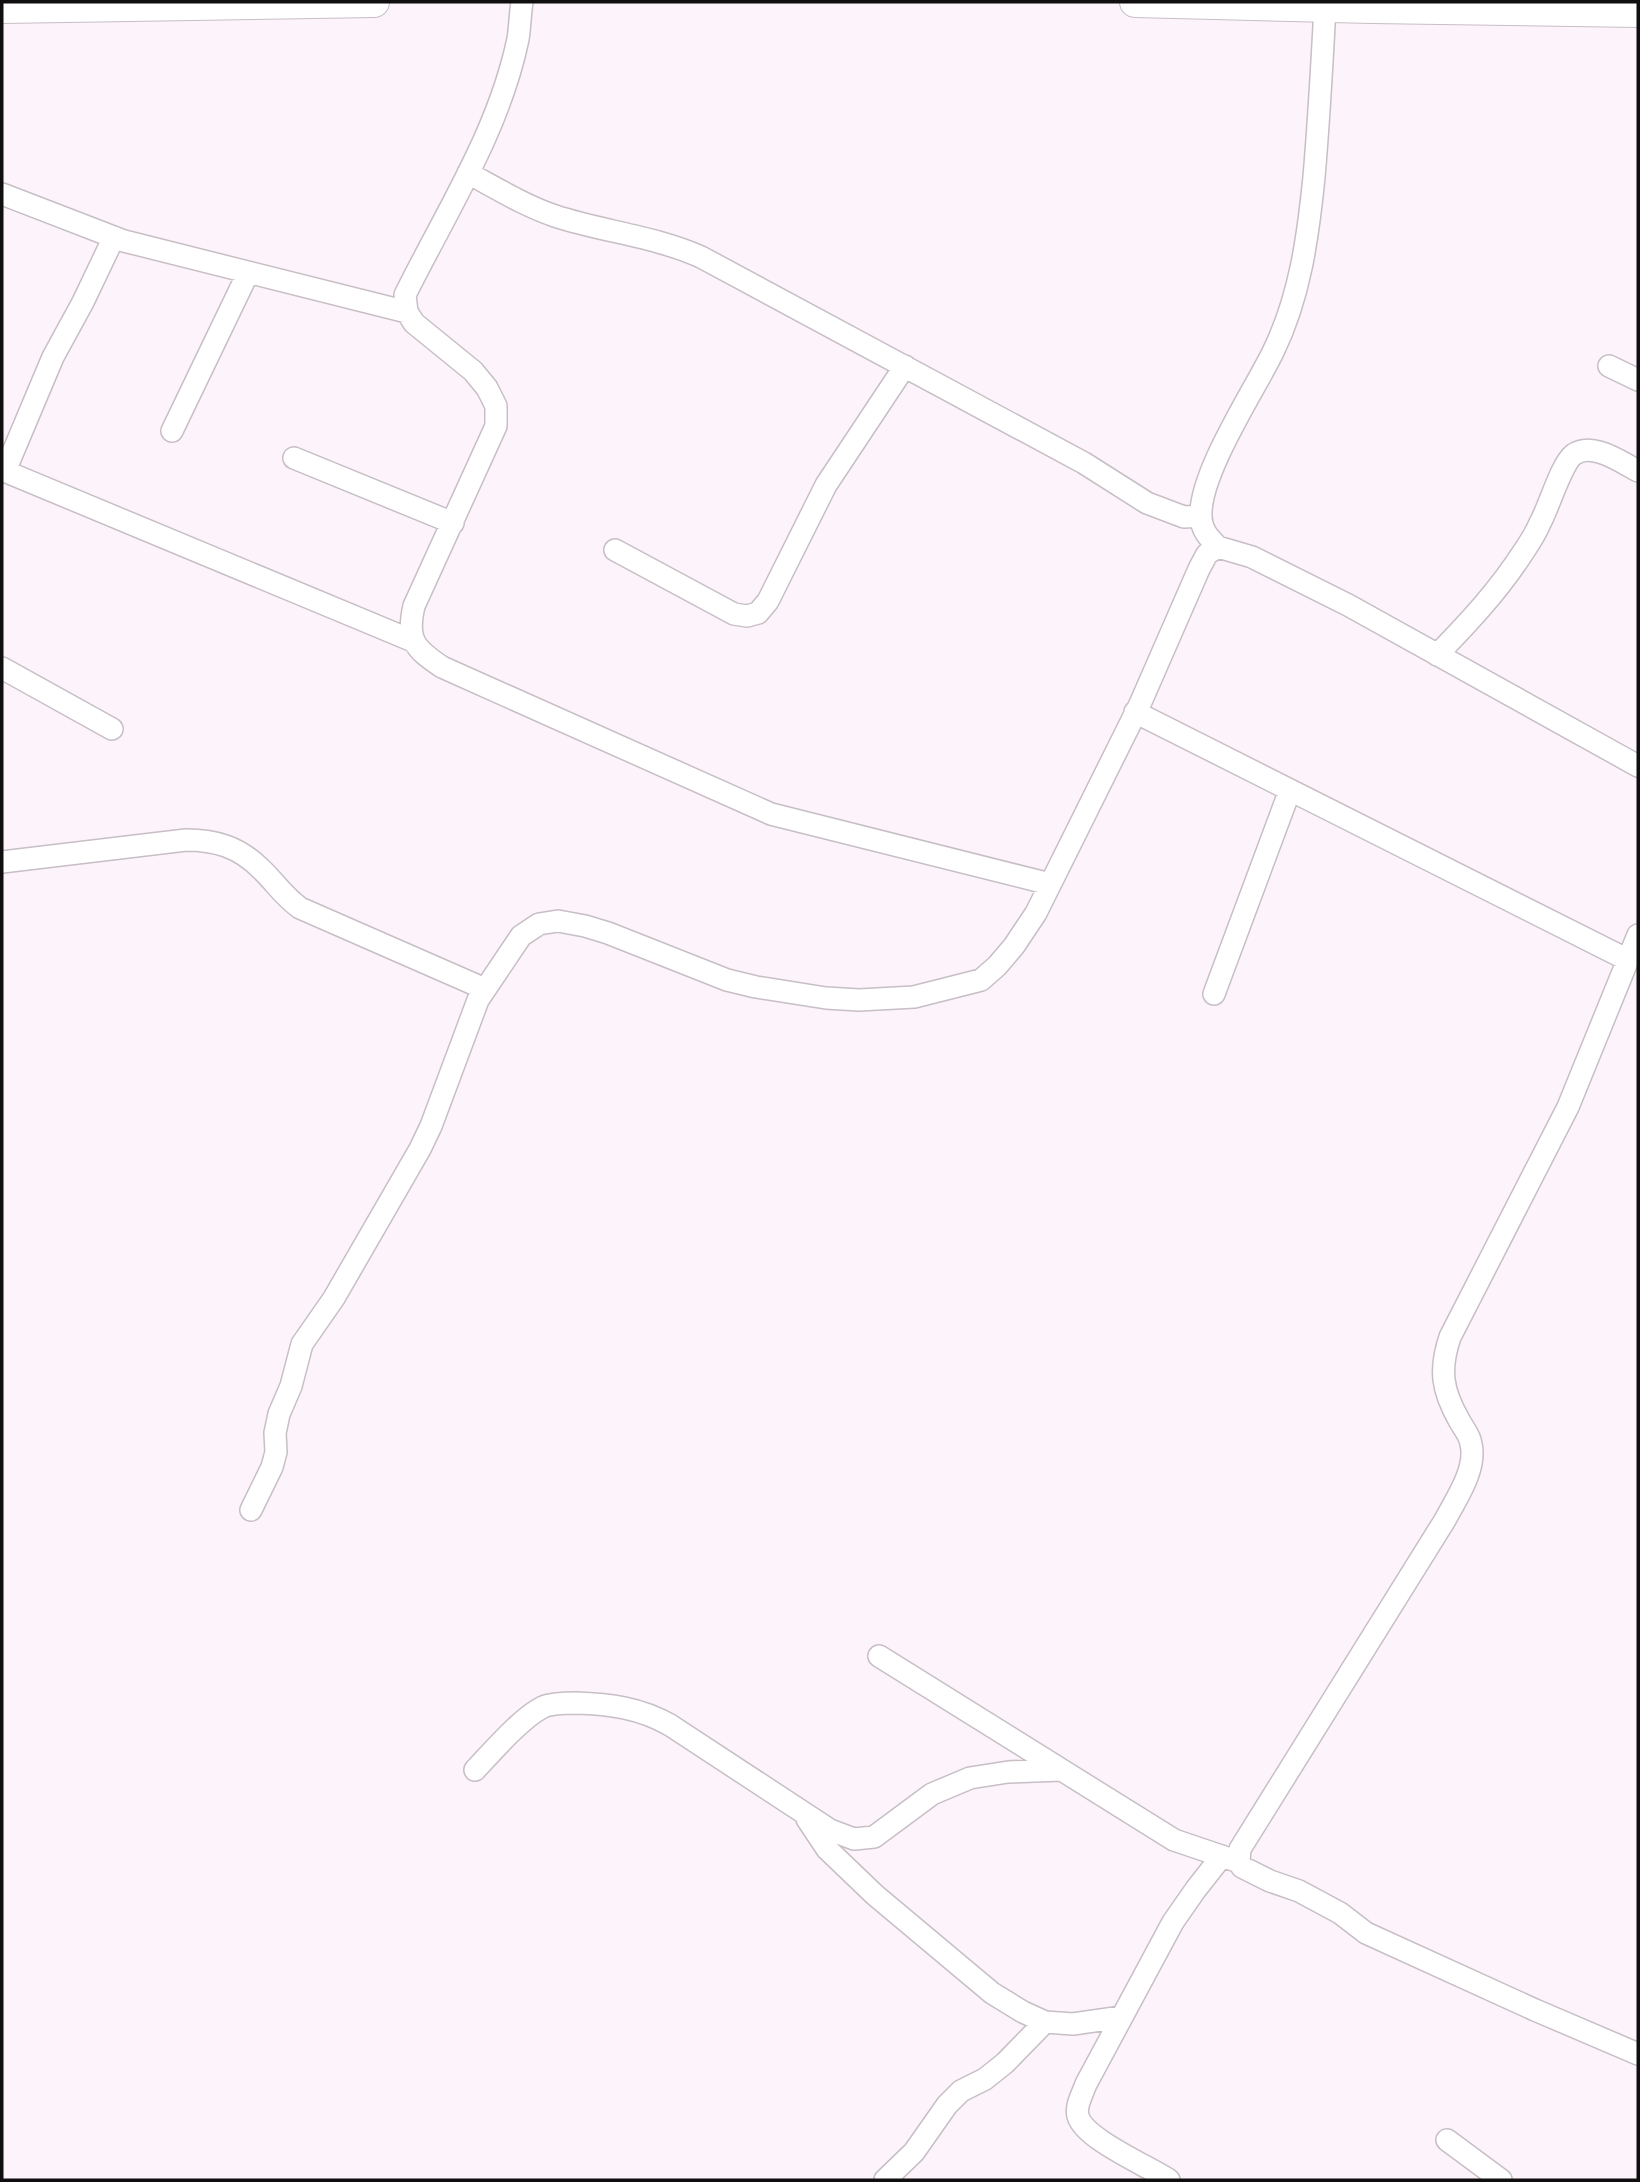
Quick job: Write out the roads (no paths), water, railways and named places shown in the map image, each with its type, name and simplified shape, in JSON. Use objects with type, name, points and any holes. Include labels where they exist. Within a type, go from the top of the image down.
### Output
[{"type":"highway","points":[[2,8],[374,2]]},
{"type":"highway","points":[[1135,2],[1638,12]]},
{"type":"street","points":[[413,642],[410,624],[414,606],[496,426],[496,405],[473,371],[414,323],[407,312],[405,295],[468,173],[498,107],[518,37],[522,2]]},
{"type":"street","points":[[1325,7],[1311,212],[1299,280],[1274,350],[1212,470],[1200,516],[1204,533],[1218,547],[1252,557],[1348,605],[1638,766]]},
{"type":"street","points":[[468,173],[556,216],[656,240],[701,257],[1084,463],[1147,503],[1184,517],[1200,516]]},
{"type":"street","points":[[2,194],[114,237],[407,312]]},
{"type":"street","points":[[114,237],[53,357],[3,470],[413,642],[442,667],[771,814],[1050,884]]},
{"type":"street","points":[[172,431],[248,273]]},
{"type":"street","points":[[615,550],[734,614],[747,616],[758,613],[768,601],[826,485],[905,366]]},
{"type":"street","points":[[1609,366],[1638,380]]},
{"type":"street","points":[[1437,655],[1479,612],[1517,561],[1540,525],[1564,468],[1573,456],[1583,451],[1596,452],[1638,471]]},
{"type":"street","points":[[294,458],[453,523]]},
{"type":"street","points":[[251,1510],[272,1467],[276,1452],[277,1424],[291,1386],[302,1343],[334,1298],[420,1149],[478,1000],[521,936],[539,924],[558,921],[608,933],[727,980],[848,1000],[914,997],[981,979],[997,966],[1014,946],[1036,913],[1135,712],[1199,569],[1207,554],[1218,547]]},
{"type":"street","points":[[2,668],[113,729]]},
{"type":"street","points":[[1135,712],[1628,960]]},
{"type":"street","points":[[1214,994],[1290,790]]},
{"type":"street","points":[[2,862],[186,840],[221,843],[240,852],[260,868],[285,897],[300,908],[485,989]]},
{"type":"street","points":[[1168,2180],[1085,2129],[1077,2114],[1086,2084],[1173,1923],[1196,1889],[1240,1849],[1417,1567],[1462,1488],[1471,1464],[1472,1445],[1444,1386],[1443,1360],[1450,1337],[1568,1107],[1638,935]]},
{"type":"street","points":[[879,1656],[1174,1840],[1230,1859],[1270,1881],[1299,1891],[1340,1913],[1366,1933],[1638,2054]]},
{"type":"street","points":[[474,1770],[505,1738],[544,1706],[567,1703],[626,1707],[652,1715],[830,1830],[854,1839],[874,1837],[932,1794],[970,1778],[1008,1772],[1061,1770]]},
{"type":"street","points":[[800,1810],[827,1849],[875,1895],[992,1993],[1045,2022],[1073,2024],[1122,2017]]},
{"type":"street","points":[[886,2180],[914,2152],[947,2105],[961,2091],[985,2079],[1005,2063],[1045,2022]]},
{"type":"street","points":[[1447,2140],[1502,2180]]}]
